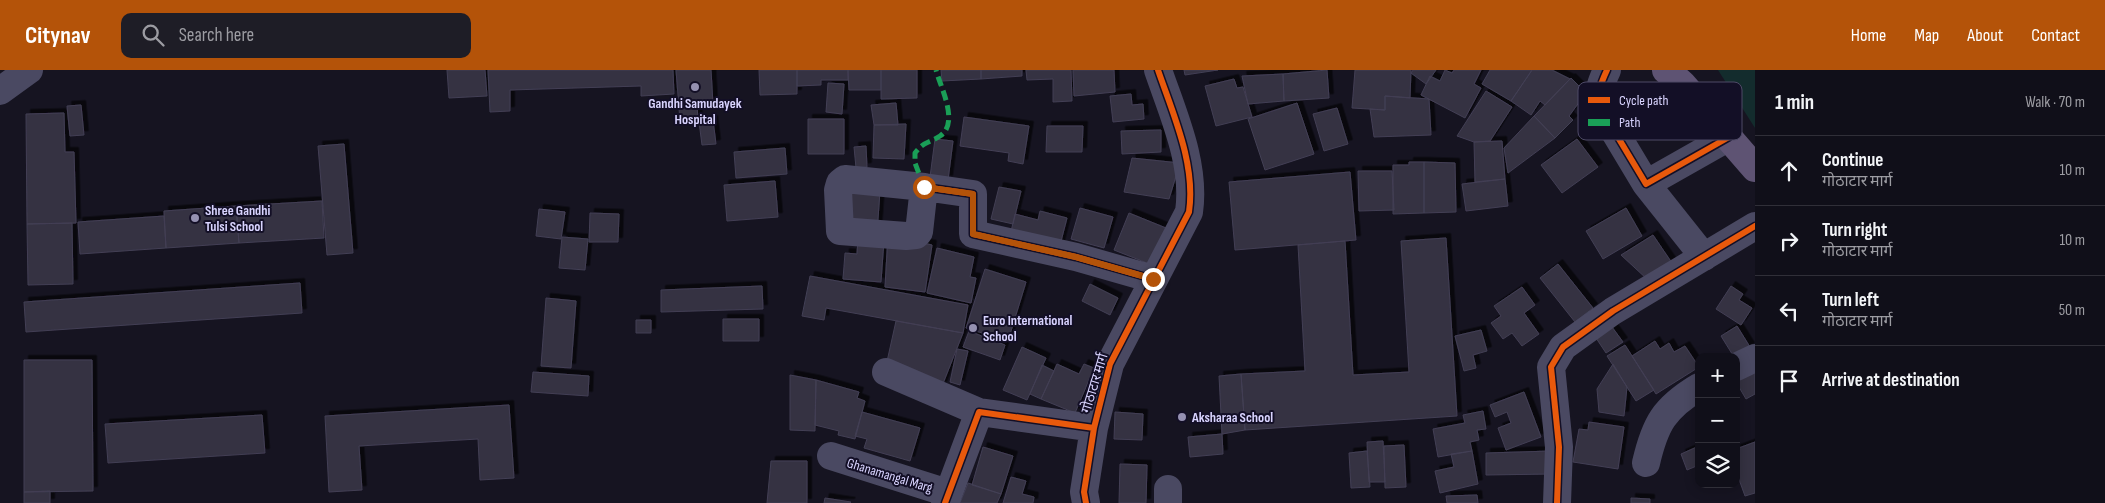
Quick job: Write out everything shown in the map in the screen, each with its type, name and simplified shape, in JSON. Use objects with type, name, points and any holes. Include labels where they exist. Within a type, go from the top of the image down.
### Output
[{"type":"main road","points":[[1666,70],[1680,82]]},
{"type":"main road","points":[[1732,140],[1755,168]]},
{"type":"street","name":"गोठाटार मार्ग","points":[[1086,503],[1084,492],[1094,428],[1110,364],[1189,212],[1191,194],[1189,168],[1158,70]]},
{"type":"street","points":[[1601,82],[1607,70]]},
{"type":"street","points":[[1620,140],[1646,184],[1704,257]]},
{"type":"street","points":[[1646,184],[1724,140]]},
{"type":"street","points":[[924,187],[973,194],[973,234],[1076,257],[1153,279]]},
{"type":"street","points":[[1557,503],[1559,447],[1551,367],[1562,347],[1598,322],[1755,226]]},
{"type":"street","points":[[1740,365],[1755,358]]},
{"type":"street","points":[[886,372],[979,412],[1094,428]]},
{"type":"street","points":[[1646,463],[1652,439],[1663,416],[1678,399],[1695,389]]},
{"type":"street","name":"Ghanamangal Marg","points":[[831,456],[947,498],[979,412]]},
{"type":"green space","points":[[1718,70],[1755,70],[1755,128],[1742,108],[1742,82],[1726,82]]},
{"type":"building","points":[[447,70],[485,70],[487,96],[449,98]]},
{"type":"building","points":[[488,70],[673,70],[674,94],[641,96],[641,86],[510,90],[510,111],[490,112]]},
{"type":"building","name":"Gandhi Samudayek Hospital","points":[[676,70],[711,70],[713,104],[697,105],[698,120],[680,121]]},
{"type":"building","name":"Gandhi Samudayek Hospital","points":[[759,70],[797,70],[797,94],[760,95]]},
{"type":"building","points":[[797,70],[848,70],[848,80],[821,80],[821,85],[797,86]]},
{"type":"building","points":[[848,70],[881,70],[881,90],[849,90]]},
{"type":"building","points":[[881,70],[917,70],[917,98],[881,99]]},
{"type":"building","points":[[941,70],[981,70],[981,79],[942,81]]},
{"type":"building","points":[[981,70],[1022,70],[1022,76],[981,79]]},
{"type":"building","points":[[1026,70],[1071,70],[1072,101],[1053,102],[1053,79],[1027,80]]},
{"type":"building","points":[[1073,70],[1114,70],[1115,92],[1074,96]]},
{"type":"building","points":[[1184,70],[1218,70],[1185,75]]},
{"type":"building","points":[[1327,70],[1329,98],[1284,101],[1283,74]]},
{"type":"building","points":[[1355,70],[1411,70],[1410,98],[1385,96],[1385,110],[1352,108]]},
{"type":"building","points":[[1413,70],[1436,70],[1426,84],[1411,73]]},
{"type":"building","points":[[1445,70],[1452,73],[1454,70],[1481,70],[1474,84],[1481,88],[1465,118],[1421,95],[1430,76],[1440,81]]},
{"type":"building","points":[[1490,70],[1532,70],[1511,101],[1482,84]]},
{"type":"building","points":[[1532,70],[1552,70],[1570,79],[1545,105],[1540,101],[1531,115],[1511,101]]},
{"type":"building","points":[[1283,74],[1284,101],[1248,104],[1242,76]]},
{"type":"building","points":[[1571,78],[1578,85],[1578,104],[1569,116],[1573,120],[1555,138],[1534,116]]},
{"type":"building","points":[[1234,79],[1237,88],[1243,87],[1252,117],[1216,126],[1205,86]]},
{"type":"building","points":[[828,83],[844,84],[842,114],[826,112]]},
{"type":"building","points":[[1486,91],[1512,107],[1490,141],[1474,142],[1457,136]]},
{"type":"building","points":[[1131,94],[1132,105],[1143,104],[1144,119],[1113,122],[1110,96]]},
{"type":"building","points":[[1385,96],[1429,99],[1431,135],[1374,137],[1370,109],[1385,110]]},
{"type":"building","points":[[896,103],[898,125],[874,125],[871,105]]},
{"type":"building","points":[[1297,103],[1314,154],[1265,170],[1248,119]]},
{"type":"building","points":[[81,105],[84,135],[70,136],[67,106]]},
{"type":"building","points":[[1337,108],[1348,144],[1324,151],[1313,114]]},
{"type":"building","points":[[64,113],[65,152],[74,152],[76,223],[27,224],[26,114]]},
{"type":"building","points":[[1534,116],[1555,138],[1508,173],[1504,148]]},
{"type":"building","points":[[964,117],[1029,126],[1023,164],[1008,161],[1009,153],[960,146]]},
{"type":"building","points":[[808,119],[844,119],[844,154],[808,154]]},
{"type":"building","points":[[713,120],[716,144],[702,145],[699,122]]},
{"type":"building","points":[[906,124],[904,159],[873,158],[874,125]]},
{"type":"building","points":[[1047,126],[1083,126],[1082,152],[1046,152]]},
{"type":"building","points":[[1161,130],[1161,152],[1122,154],[1121,131]]},
{"type":"building","points":[[935,139],[953,141],[948,180],[930,177]]},
{"type":"building","points":[[1577,139],[1598,167],[1562,193],[1541,165]]},
{"type":"building","points":[[1502,141],[1505,179],[1475,182],[1474,142]]},
{"type":"building","points":[[344,144],[353,253],[327,255],[318,146]]},
{"type":"building","points":[[866,146],[867,167],[856,168],[854,147]]},
{"type":"building","name":"Gandhi Samudayek Hospital","points":[[785,148],[787,174],[736,178],[734,152]]},
{"type":"building","points":[[1132,158],[1180,163],[1169,199],[1124,192]]},
{"type":"building","points":[[1409,162],[1424,162],[1424,213],[1393,214],[1393,165],[1409,165]]},
{"type":"building","points":[[1424,162],[1455,163],[1456,212],[1424,213]]},
{"type":"building","points":[[1358,171],[1392,171],[1394,210],[1359,211]]},
{"type":"building","points":[[1350,172],[1356,240],[1235,250],[1229,182]]},
{"type":"building","points":[[1505,179],[1508,206],[1466,211],[1462,184]]},
{"type":"building","points":[[775,181],[778,217],[727,221],[724,185]]},
{"type":"building","points":[[999,187],[1021,191],[1013,224],[991,219]]},
{"type":"building","points":[[846,188],[880,191],[877,233],[842,230]]},
{"type":"building","points":[[322,201],[324,238],[239,243],[236,206]]},
{"type":"building","points":[[236,206],[239,243],[166,248],[164,211]]},
{"type":"building","points":[[1080,208],[1113,217],[1104,248],[1071,239]]},
{"type":"building","points":[[1626,208],[1642,236],[1603,259],[1586,231]]},
{"type":"building","points":[[539,209],[565,212],[561,239],[536,236]]},
{"type":"building","points":[[1040,211],[1067,218],[1059,249],[1010,236],[1015,214],[1038,220]]},
{"type":"building","points":[[590,213],[619,214],[618,242],[589,242]]},
{"type":"building","points":[[1129,213],[1166,228],[1152,265],[1114,250]]},
{"type":"building","points":[[164,216],[166,248],[80,254],[78,222]]},
{"type":"building","points":[[72,223],[73,284],[28,285],[27,224]]},
{"type":"building","points":[[888,235],[932,245],[925,292],[885,287]]},
{"type":"building","points":[[1653,235],[1672,263],[1648,280],[1621,255]]},
{"type":"building","points":[[562,237],[588,239],[585,270],[559,268]]},
{"type":"building","points":[[858,238],[884,240],[881,282],[843,279],[845,253],[857,254]]},
{"type":"building","points":[[1446,238],[1457,416],[1245,430],[1241,374],[1305,371],[1298,245],[1345,241],[1353,375],[1409,372],[1401,241]]},
{"type":"building","points":[[937,248],[974,257],[970,277],[976,278],[971,303],[927,293]]},
{"type":"building","points":[[1558,264],[1593,308],[1575,322],[1540,278]]},
{"type":"building","points":[[985,269],[1026,282],[1008,341],[966,328]]},
{"type":"building","points":[[810,276],[968,305],[963,333],[826,308],[824,320],[802,316]]},
{"type":"building","points":[[300,283],[302,313],[26,332],[24,302]]},
{"type":"building","points":[[1090,284],[1118,298],[1110,315],[1082,301]]},
{"type":"building","points":[[762,286],[763,309],[661,312],[661,290]]},
{"type":"building","points":[[1731,286],[1743,294],[1739,300],[1752,308],[1741,325],[1716,309]]},
{"type":"building","points":[[1522,287],[1535,305],[1524,313],[1539,334],[1522,346],[1512,333],[1503,339],[1491,323],[1501,316],[1494,306]]},
{"type":"building","points":[[546,298],[576,301],[571,368],[541,366]]},
{"type":"building","points":[[723,319],[759,319],[759,341],[723,341]]},
{"type":"building","points":[[636,320],[651,320],[651,333],[636,333]]},
{"type":"building","points":[[896,321],[963,333],[942,386],[886,366]]},
{"type":"building","points":[[1737,326],[1750,347],[1740,353],[1732,353],[1721,336]]},
{"type":"building","points":[[1612,327],[1623,342],[1606,353],[1596,338]]},
{"type":"building","points":[[1481,330],[1487,351],[1473,355],[1476,368],[1464,371],[1455,336]]},
{"type":"building","points":[[969,331],[1005,345],[1000,360],[963,347]]},
{"type":"building","points":[[1655,341],[1660,349],[1669,343],[1674,352],[1685,346],[1695,361],[1695,370],[1656,394],[1632,356]]},
{"type":"building","points":[[1625,345],[1654,390],[1636,401],[1607,356]]},
{"type":"building","points":[[1022,347],[1046,358],[1027,400],[1003,390]]},
{"type":"building","points":[[957,349],[968,351],[960,385],[950,382]]},
{"type":"building","points":[[24,360],[92,360],[93,491],[24,492]]},
{"type":"building","points":[[1057,364],[1079,374],[1084,364],[1094,368],[1075,413],[1041,399]]},
{"type":"building","points":[[1613,364],[1627,387],[1624,416],[1599,412],[1597,389]]},
{"type":"building","points":[[1755,364],[1755,394],[1746,399],[1740,389],[1740,373]]},
{"type":"building","points":[[1042,365],[1054,371],[1041,399],[1030,394]]},
{"type":"building","points":[[533,372],[589,376],[588,396],[531,392]]},
{"type":"building","points":[[1241,374],[1245,430],[1222,434],[1219,376]]},
{"type":"building","points":[[790,375],[816,380],[815,431],[790,430]]},
{"type":"building","points":[[816,380],[859,392],[857,398],[865,401],[855,439],[838,435],[839,431],[815,425]]},
{"type":"building","points":[[1524,392],[1541,437],[1506,450],[1498,428],[1511,423],[1507,412],[1495,417],[1490,405]]},
{"type":"building","points":[[509,405],[514,478],[480,480],[478,439],[359,446],[362,490],[329,492],[325,416]]},
{"type":"building","points":[[1483,411],[1486,429],[1477,430],[1479,440],[1470,442],[1472,451],[1438,457],[1433,429],[1465,423],[1463,415]]},
{"type":"building","points":[[862,412],[920,428],[910,461],[864,448],[867,439],[855,436]]},
{"type":"building","points":[[1115,412],[1143,414],[1142,440],[1114,439]]},
{"type":"building","points":[[262,415],[265,453],[108,463],[105,424]]},
{"type":"building","points":[[1589,422],[1624,427],[1618,469],[1573,462],[1579,429],[1588,430]]},
{"type":"building","points":[[1222,434],[1223,454],[1190,457],[1188,437]]},
{"type":"building","points":[[1383,441],[1385,482],[1369,482],[1367,442]]},
{"type":"building","points":[[1755,442],[1755,493],[1745,496],[1740,482],[1740,448]]},
{"type":"building","points":[[1404,445],[1406,487],[1385,488],[1384,446]]},
{"type":"building","points":[[983,447],[1013,456],[1001,494],[972,485]]},
{"type":"building","points":[[1695,448],[1695,467],[1687,470],[1681,454]]},
{"type":"building","points":[[1367,451],[1370,487],[1351,488],[1349,453]]},
{"type":"building","points":[[1472,451],[1478,484],[1440,493],[1435,471],[1454,467],[1451,454]]},
{"type":"building","points":[[1552,451],[1553,474],[1486,475],[1486,453]]},
{"type":"building","points":[[771,461],[807,461],[807,503],[767,503]]},
{"type":"building","points":[[1120,464],[1147,465],[1146,503],[1119,503]]},
{"type":"building","points":[[1011,477],[1026,481],[1022,494],[1034,497],[1033,503],[1003,503]]},
{"type":"building","points":[[968,483],[1001,494],[997,503],[960,503]]},
{"type":"building","points":[[50,491],[50,503],[24,503],[24,492]]},
{"type":"building","points":[[1477,495],[1478,503],[1447,503],[1446,496]]},
{"type":"building","points":[[825,498],[851,502],[824,503]]},
{"type":"building","points":[[1631,498],[1650,499],[1650,503],[1631,503]]},
{"type":"marked path","points":[[924,187],[915,163],[915,153],[924,144],[940,136],[946,130],[949,114],[936,70]]},
{"type":"cycle path","points":[[1086,503],[1084,492],[1094,428],[1110,364],[1189,212],[1190,194],[1186,158],[1182,140],[1158,70]]},
{"type":"cycle path","points":[[1602,82],[1607,70]]},
{"type":"cycle path","points":[[1620,140],[1646,184],[1724,140]]},
{"type":"cycle path","points":[[924,187],[973,194],[973,234],[1076,257],[1153,279]]},
{"type":"cycle path","points":[[1557,503],[1559,447],[1551,367],[1563,347],[1613,311],[1755,226]]},
{"type":"cycle path","points":[[945,503],[979,412],[1094,428]]},
{"type":"place","name":"Gandhi Samudayek Hospital","points":[[695,87]]},
{"type":"place","name":"Shree Gandhi Tulsi School","points":[[195,218]]},
{"type":"place","name":"Euro International School","points":[[973,328]]},
{"type":"place","name":"Aksharaa School","points":[[1182,417]]},
{"type":"route","points":[[924,187],[973,194],[973,234],[1076,257],[1153,279]]}]
